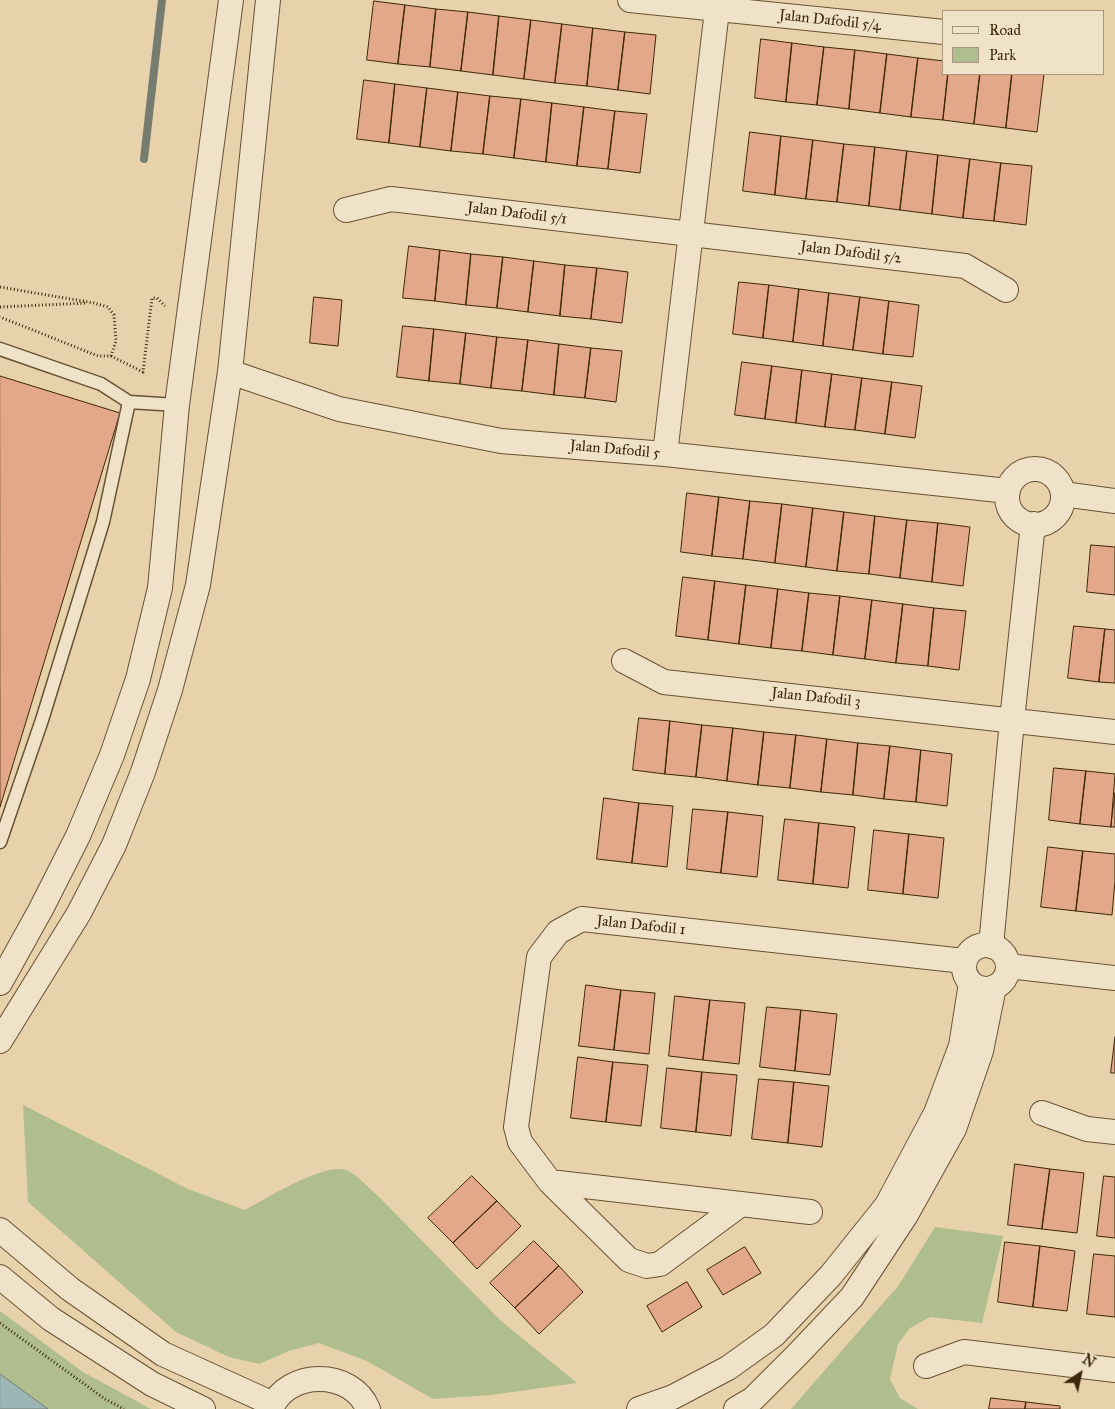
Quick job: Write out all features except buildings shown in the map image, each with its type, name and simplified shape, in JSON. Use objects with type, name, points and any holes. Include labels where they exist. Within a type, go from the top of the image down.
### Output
[{"type":"street","points":[[2,969],[41,909],[78,836],[112,755],[138,679],[160,588],[177,405],[231,0]]},
{"type":"street","points":[[0,1041],[79,913],[114,845],[143,772],[170,690],[198,586],[230,372],[268,0]]},
{"type":"street","name":"Jalan Dafodil 5/4","points":[[630,0],[942,32]]},
{"type":"street","points":[[665,454],[717,10]]},
{"type":"street","name":"Jalan Dafodil 5/1","points":[[346,210],[390,199],[690,234]]},
{"type":"street","name":"Jalan Dafodil 5/2","points":[[690,234],[965,266],[1006,290]]},
{"type":"street","name":"Jalan Dafodil 5","points":[[230,372],[339,409],[501,441],[665,454],[1008,491]]},
{"type":"street","points":[[1037,469],[1045,471],[1057,480],[1063,494],[1061,508],[1047,522],[1033,524],[1020,520],[1015,516],[1009,504],[1008,491],[1016,477],[1022,472],[1037,469]]},
{"type":"street","points":[[1063,494],[1115,501]]},
{"type":"street","points":[[991,946],[1033,524]]},
{"type":"street","name":"Jalan Dafodil 3","points":[[624,661],[664,682],[1115,732]]},
{"type":"street","name":"Jalan Dafodil 1","points":[[741,1204],[660,1264],[647,1266],[629,1260],[550,1182],[520,1142],[516,1127],[539,957],[558,932],[582,919],[976,977]]},
{"type":"street","points":[[736,1409],[753,1399],[852,1297],[906,1215],[954,1129],[981,1051],[976,977],[972,950],[978,947],[991,946],[1002,954],[1008,966],[1006,975],[1001,982],[976,977]]},
{"type":"street","points":[[1008,966],[1115,978]]},
{"type":"street","points":[[638,1409],[673,1397],[728,1368],[774,1335],[831,1275],[887,1205],[936,1113],[961,1046],[976,977]]},
{"type":"street","points":[[1042,1113],[1087,1129],[1115,1132]]},
{"type":"street","points":[[550,1182],[810,1212]]},
{"type":"street","points":[[0,1230],[70,1289],[163,1354],[272,1407],[286,1390],[302,1381],[320,1378],[339,1381],[355,1391],[368,1409]]},
{"type":"street","points":[[0,1277],[51,1319],[144,1379],[203,1409]]},
{"type":"street","points":[[926,1366],[964,1352],[1115,1370]]},
{"type":"lane","points":[[0,349],[101,384],[130,402],[177,405]]},
{"type":"lane","points":[[0,842],[42,720],[103,522],[130,402]]},
{"type":"path","points":[[0,287],[108,307],[114,315],[116,341],[111,356]]},
{"type":"path","points":[[0,317],[98,356],[111,356],[143,372],[152,298],[157,298],[165,304],[166,310]]},
{"type":"path","points":[[0,308],[94,303]]},
{"type":"path","points":[[0,1323],[106,1399],[124,1409]]},
{"type":"green space","points":[[23,1105],[188,1189],[245,1210],[309,1177],[336,1169],[350,1172],[379,1197],[500,1320],[577,1383],[491,1395],[433,1399],[367,1361],[319,1343],[289,1351],[259,1364],[229,1357],[176,1332],[28,1202]]},
{"type":"green space","points":[[935,1227],[1003,1236],[982,1323],[930,1317],[910,1328],[898,1344],[890,1379],[900,1398],[918,1409],[791,1409],[899,1285]]},
{"type":"green space","points":[[0,1311],[83,1372],[151,1409],[0,1409]]},
{"type":"water","points":[[0,1374],[48,1409],[0,1409]]},
{"type":"waterway","points":[[144,159],[162,0]]}]
